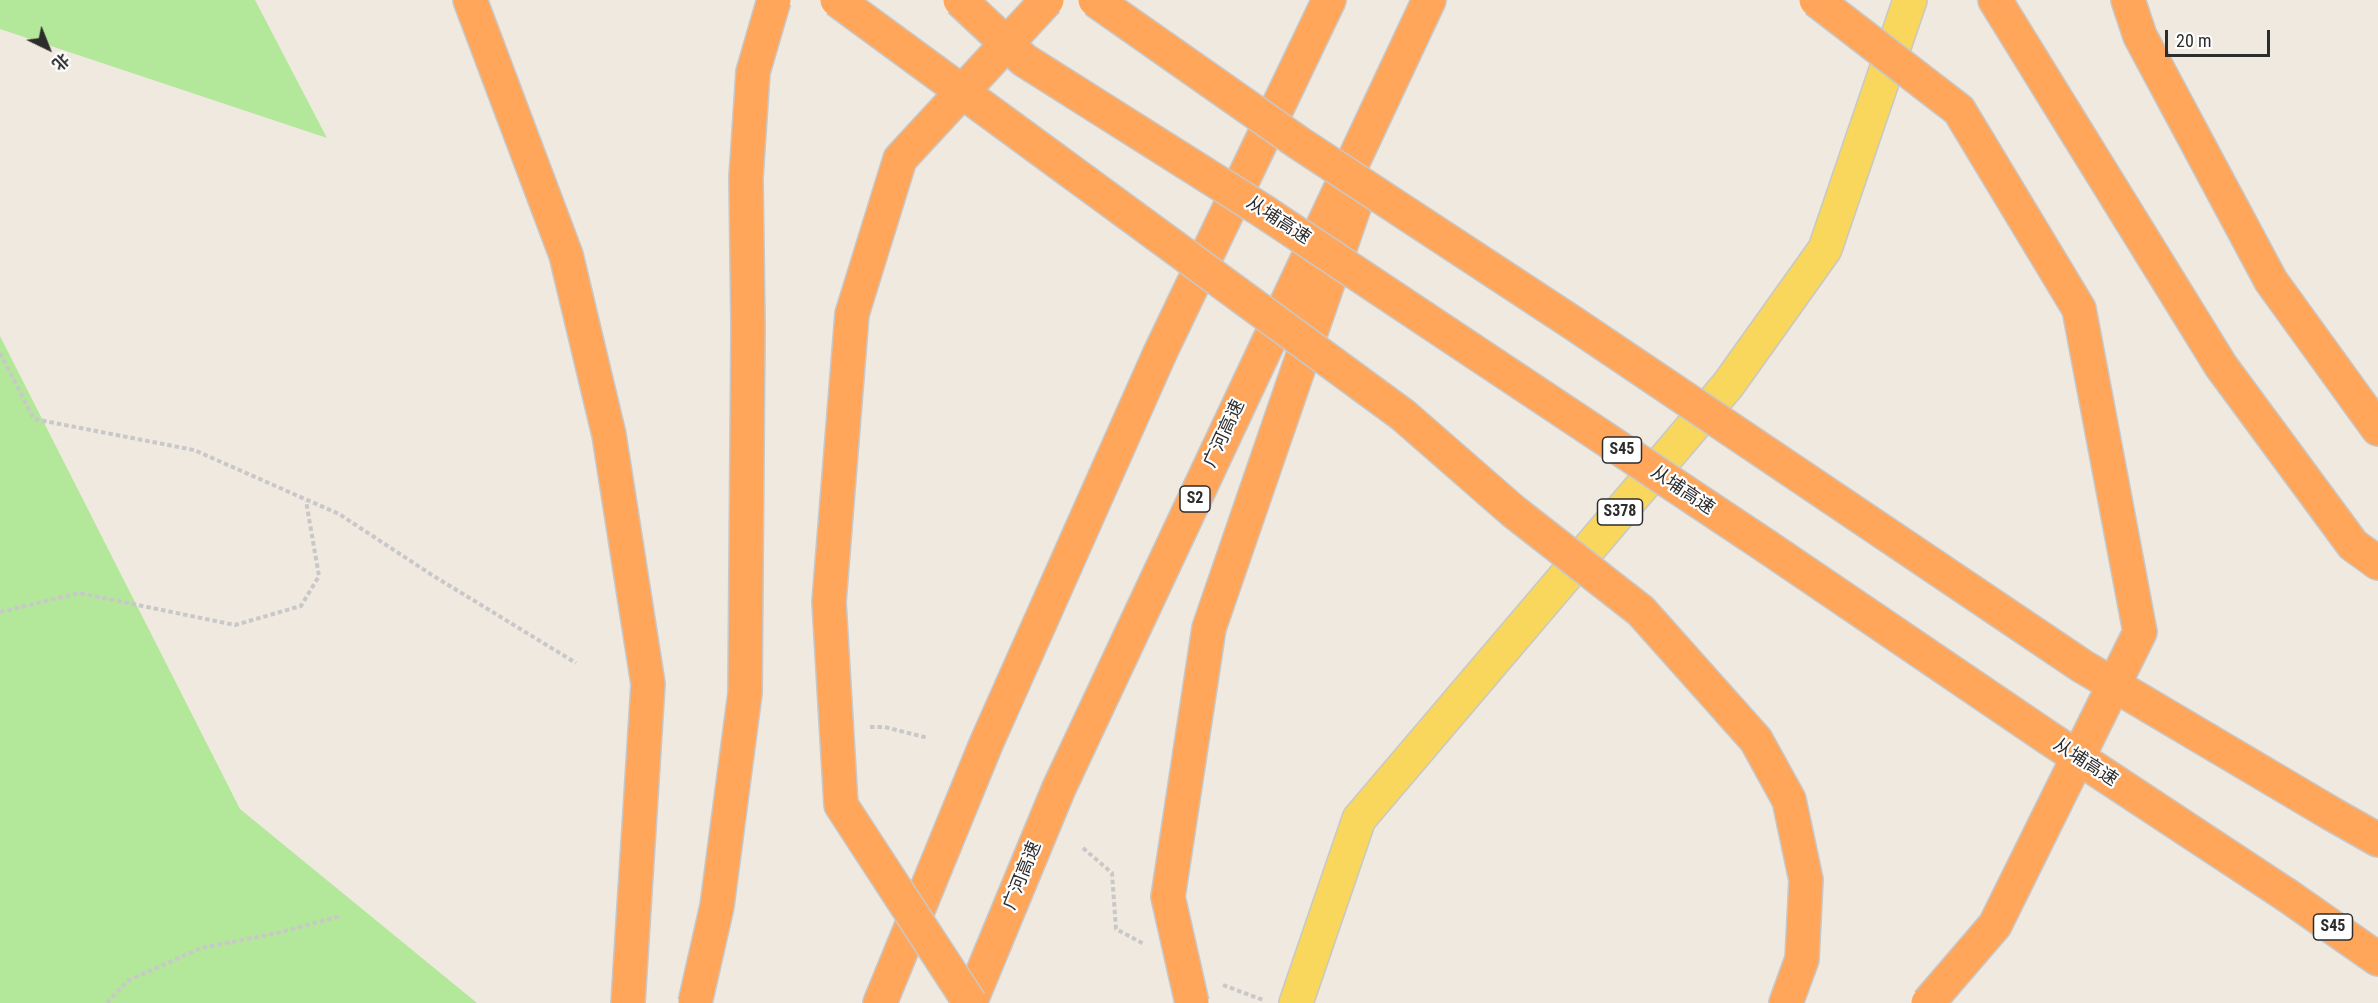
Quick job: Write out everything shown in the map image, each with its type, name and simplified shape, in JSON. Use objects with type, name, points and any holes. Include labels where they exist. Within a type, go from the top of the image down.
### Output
[{"type":"highway","points":[[470,0],[566,255],[609,435],[648,684],[628,1003]]},
{"type":"highway","points":[[695,1003],[717,906],[746,693],[748,327],[746,177],[753,72],[774,0]]},
{"type":"highway","points":[[837,0],[1403,415],[1513,511],[1641,611],[1756,740],[1789,800],[1806,880],[1802,959],[1786,1003]]},
{"type":"highway","name":"从埔高速","points":[[960,0],[1024,60],[1263,211],[2288,896],[2378,959]]},
{"type":"highway","points":[[970,1003],[841,805],[829,602],[852,314],[900,159],[1047,0]]},
{"type":"highway","points":[[1095,0],[1299,143],[1573,323],[2082,666],[2378,840]]},
{"type":"highway","points":[[880,1003],[986,744],[1160,353],[1329,0]]},
{"type":"highway","name":"广河高速","points":[[970,1003],[1059,788],[1429,0]]},
{"type":"highway","points":[[1816,0],[1959,110],[2079,309],[2140,633],[1995,925],[1928,1003]]},
{"type":"highway","points":[[1995,0],[2221,366],[2353,545],[2378,562]]},
{"type":"highway","points":[[2128,0],[2140,36],[2271,281],[2378,429]]},
{"type":"highway","points":[[1192,1003],[1168,897],[1209,628],[1415,29]]},
{"type":"main road","name":"S378","points":[[1296,1003],[1359,819],[1728,386],[1825,249],[1910,0]]},
{"type":"path","points":[[0,353],[34,419],[194,450],[339,514],[432,575],[576,663]]},
{"type":"path","points":[[0,612],[79,593],[235,625],[300,606],[319,576],[306,500]]},
{"type":"path","points":[[107,1003],[126,981],[201,948],[277,933],[341,916]]},
{"type":"green space","points":[[0,0],[255,0],[327,138],[0,29]]},
{"type":"green space","points":[[0,336],[240,809],[477,1003],[0,1003]]}]
